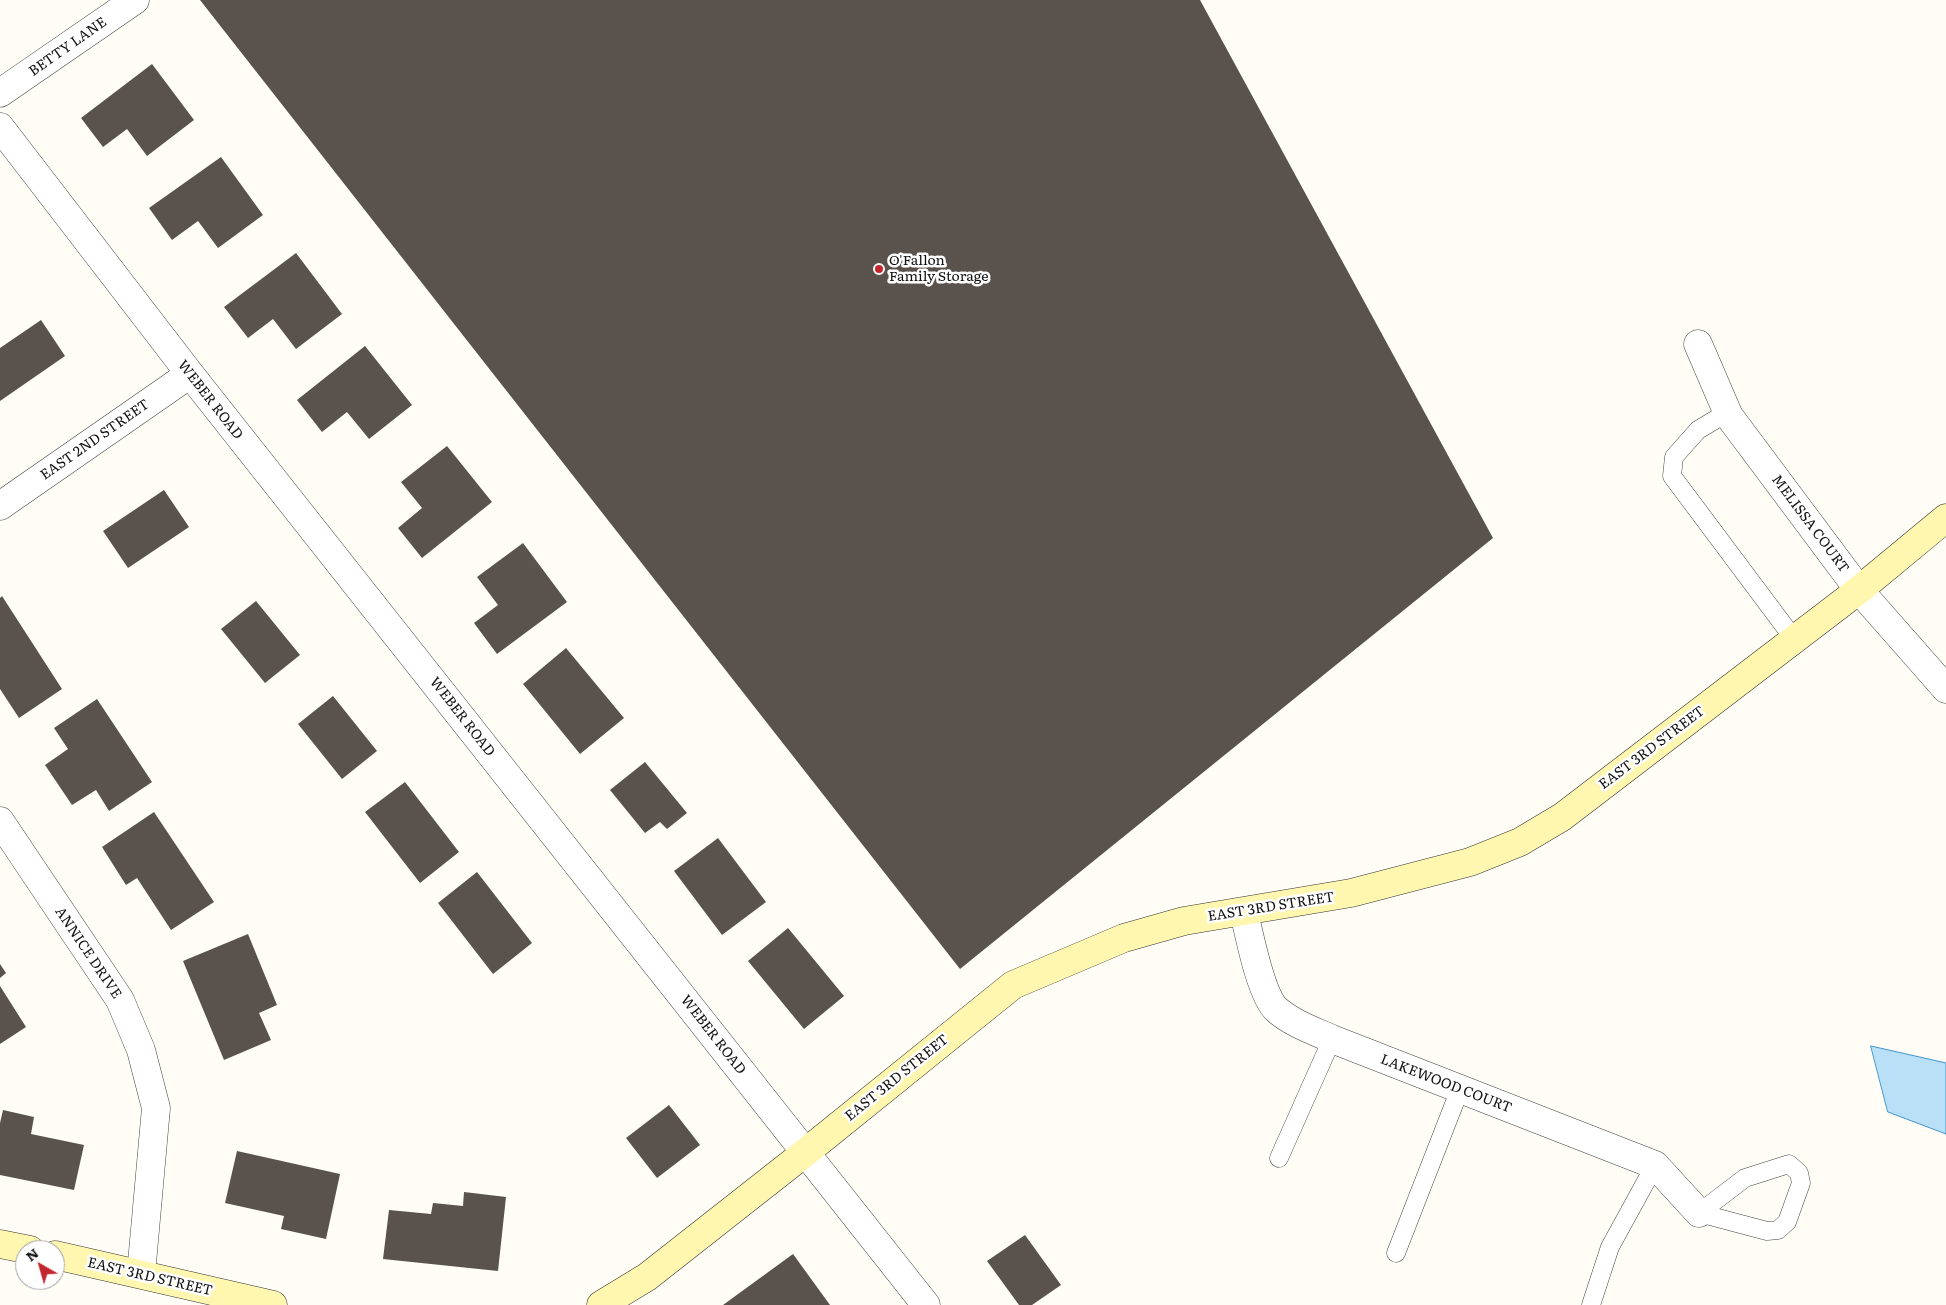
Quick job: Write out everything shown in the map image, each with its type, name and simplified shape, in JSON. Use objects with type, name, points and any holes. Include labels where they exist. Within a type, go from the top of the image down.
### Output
[{"type":"street","name":"BETTY LANE","points":[[0,94],[135,0]]},
{"type":"street","name":"WEBER ROAD","points":[[0,127],[190,374],[926,1305]]},
{"type":"street","name":"MELISSA COURT","points":[[1698,344],[1728,412],[1859,590],[1946,689]]},
{"type":"street","name":"EAST 2ND STREET","points":[[0,506],[190,374]]},
{"type":"street","name":"EAST 3RD STREET","points":[[601,1305],[647,1276],[806,1152],[1013,985],[1124,938],[1184,921],[1352,893],[1470,862],[1520,842],[1562,817],[1859,590],[1946,518]]},
{"type":"street","name":"ANNICE DRIVE","points":[[0,822],[120,1000],[141,1050],[156,1108],[141,1274]]},
{"type":"street","name":"LAKEWOOD COURT","points":[[1244,912],[1257,966],[1276,1009],[1332,1039],[1655,1165],[1700,1213]]},
{"type":"street","points":[[0,1244],[15,1247]]},
{"type":"street","name":"EAST 3RD STREET","points":[[65,1258],[273,1305]]},
{"type":"lane","points":[[1728,412],[1698,430],[1674,457],[1672,476],[1794,639]]},
{"type":"lane","points":[[1279,1158],[1332,1039]]},
{"type":"lane","points":[[1396,1253],[1460,1089]]},
{"type":"lane","points":[[1789,1164],[1799,1173],[1801,1183],[1787,1222],[1778,1230],[1767,1231],[1700,1213],[1745,1178],[1789,1164]]},
{"type":"lane","points":[[1591,1305],[1610,1247],[1655,1165]]},
{"type":"water","points":[[1871,1046],[1946,1063],[1946,1134],[1888,1112]]},
{"type":"building","name":"O'Fallon Family Storage","points":[[200,0],[1200,0],[1493,538],[960,969]]},
{"type":"building","points":[[152,64],[194,120],[147,156],[127,129],[103,147],[81,118]]},
{"type":"building","points":[[221,157],[263,215],[218,248],[198,221],[172,240],[149,208]]},
{"type":"building","points":[[296,253],[342,314],[296,349],[273,319],[248,338],[224,307]]},
{"type":"building","points":[[41,320],[65,356],[0,401],[0,348]]},
{"type":"building","points":[[365,346],[412,405],[369,439],[347,412],[322,432],[297,400]]},
{"type":"building","points":[[447,446],[492,502],[422,558],[398,528],[422,508],[401,482]]},
{"type":"building","points":[[164,490],[189,527],[128,568],[103,531]]},
{"type":"building","points":[[523,543],[567,602],[497,654],[474,623],[498,605],[477,577]]},
{"type":"building","points":[[2,596],[62,689],[19,718],[0,689],[0,598]]},
{"type":"building","points":[[256,601],[300,655],[265,683],[221,629]]},
{"type":"building","points":[[566,648],[624,718],[580,754],[523,684]]},
{"type":"building","points":[[333,696],[377,751],[342,779],[298,724]]},
{"type":"building","points":[[97,699],[152,782],[109,811],[96,790],[72,805],[45,765],[68,749],[54,728]]},
{"type":"building","points":[[645,762],[687,813],[667,829],[660,822],[645,833],[610,790]]},
{"type":"building","points":[[405,782],[459,852],[420,883],[365,812]]},
{"type":"building","points":[[154,812],[214,902],[171,930],[137,878],[126,885],[102,847]]},
{"type":"building","points":[[718,838],[766,902],[722,935],[674,871]]},
{"type":"building","points":[[477,872],[532,943],[493,974],[438,903]]},
{"type":"building","points":[[788,928],[844,996],[804,1029],[748,961]]},
{"type":"building","points":[[248,934],[277,1005],[259,1013],[271,1040],[224,1060],[183,961]]},
{"type":"building","points":[[0,964],[6,973],[0,978]]},
{"type":"building","points":[[0,986],[26,1027],[0,1044]]},
{"type":"building","points":[[669,1105],[700,1145],[657,1178],[626,1138]]},
{"type":"building","points":[[3,1110],[34,1117],[31,1134],[84,1145],[74,1190],[0,1175],[0,1123]]},
{"type":"building","points":[[237,1151],[340,1174],[326,1239],[281,1229],[284,1216],[225,1203]]},
{"type":"building","points":[[464,1192],[506,1197],[498,1271],[383,1259],[389,1210],[431,1214],[433,1203],[463,1206]]},
{"type":"building","points":[[1025,1235],[1061,1285],[1032,1305],[1019,1305],[987,1261]]},
{"type":"building","points":[[793,1254],[830,1305],[723,1305]]},
{"type":"place","name":"O'Fallon Family Storage","points":[[879,269]]}]
